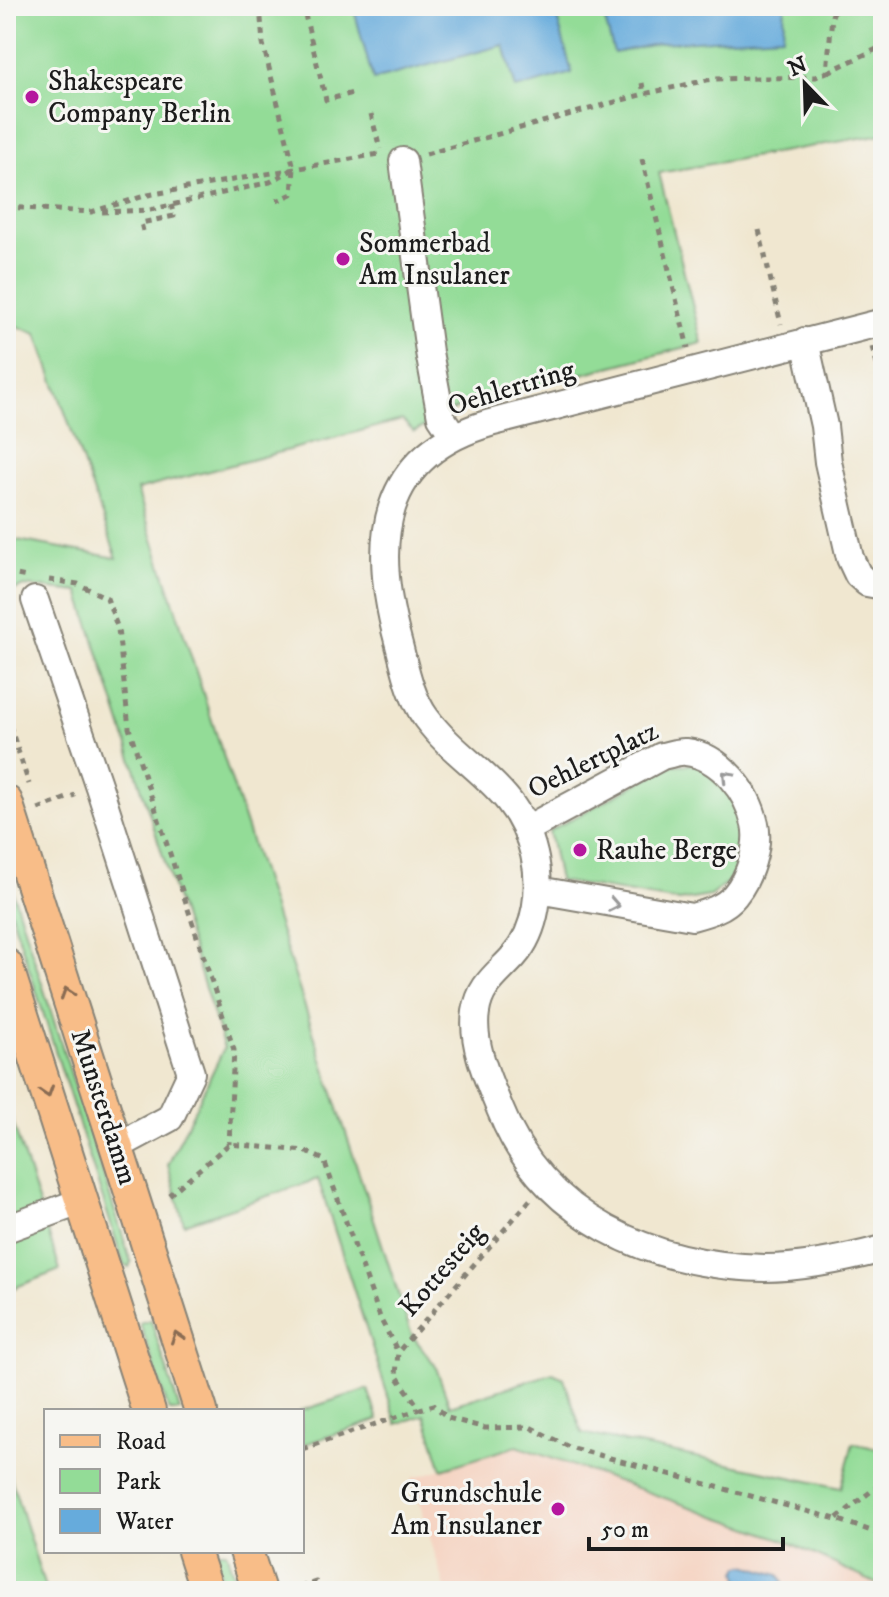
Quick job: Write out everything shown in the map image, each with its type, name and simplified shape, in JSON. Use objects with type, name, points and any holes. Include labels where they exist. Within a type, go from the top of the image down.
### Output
[{"type":"main road","name":"Munsterdamm","points":[[6,802],[200,1409]]},
{"type":"main road","name":"Munsterdamm","points":[[6,965],[148,1409]]},
{"type":"main road","points":[[110,1289],[157,1273]]},
{"type":"main road","points":[[195,1553],[207,1591]]},
{"type":"main road","points":[[247,1553],[259,1591]]},
{"type":"street","points":[[403,161],[438,404],[442,422],[453,435]]},
{"type":"street","name":"Oehlertring","points":[[883,322],[453,435],[415,466],[396,494],[384,534],[388,597],[411,690],[425,717],[509,800],[527,829],[535,856],[538,890],[527,937],[516,954],[485,984],[475,1016],[488,1078],[505,1121],[525,1157],[546,1183],[580,1215],[616,1235],[655,1251],[709,1265],[768,1268],[840,1260],[883,1249]]},
{"type":"street","points":[[805,341],[850,558],[858,575],[867,583],[883,586]]},
{"type":"street","points":[[35,600],[191,1073],[170,1118],[116,1147]]},
{"type":"street","name":"Oehlertplatz","points":[[527,829],[662,756],[684,752],[707,758],[727,773],[742,792],[755,825],[750,868],[735,896],[713,911],[692,917],[538,890]]},
{"type":"street","points":[[6,1229],[82,1201]]},
{"type":"path","points":[[260,6],[263,44],[294,168],[292,194],[277,201]]},
{"type":"path","points":[[307,6],[303,7],[326,100],[357,92]]},
{"type":"path","points":[[827,72],[832,16],[836,6]]},
{"type":"path","points":[[91,212],[148,195],[294,168],[381,154],[390,160],[403,161],[644,94],[712,79],[816,77],[883,46]]},
{"type":"path","points":[[642,83],[644,94]]},
{"type":"path","points":[[371,114],[378,142]]},
{"type":"path","points":[[642,159],[689,353]]},
{"type":"path","points":[[6,207],[91,212],[150,210],[270,182],[294,168]]},
{"type":"path","points":[[143,231],[141,223],[174,216],[171,205]]},
{"type":"path","points":[[759,230],[782,329]]},
{"type":"path","points":[[872,346],[883,385]]},
{"type":"path","points":[[6,573],[78,584],[107,598],[118,629],[129,728],[234,1050],[229,1144]]},
{"type":"path","points":[[38,809],[99,787]]},
{"type":"path","points":[[169,1195],[229,1144],[305,1151],[324,1160],[381,1320],[398,1352]]},
{"type":"path","name":"Kottesteig","points":[[420,1409],[396,1375],[398,1352],[531,1199]]},
{"type":"path","points":[[304,1448],[434,1405],[448,1418],[485,1428],[530,1427],[569,1447],[836,1519],[883,1535]]},
{"type":"path","points":[[836,1519],[883,1482]]},
{"type":"path","points":[[288,1591],[316,1582],[327,1591]]},
{"type":"shaded area","name":"Grundschule Am Insulaner","points":[[517,1446],[784,1540],[883,1587],[883,1591],[446,1591],[412,1478]]},
{"type":"green space","name":"Sommerbad Am Insulaner","points":[[6,6],[883,6],[883,134],[659,173],[702,343],[465,404],[414,432],[402,420],[137,490],[408,1324],[412,1335],[435,1365],[450,1406],[553,1373],[564,1378],[582,1433],[841,1488],[853,1443],[883,1450],[883,1587],[784,1540],[517,1446],[442,1469],[425,1415],[397,1424],[318,1179],[184,1224],[168,1165],[224,1048],[79,592],[24,586],[6,593],[6,538],[117,558],[37,334],[6,322]]},
{"type":"green space","points":[[700,764],[730,789],[745,836],[743,859],[727,883],[710,896],[679,901],[559,881],[549,831],[672,765]]},
{"type":"green space","points":[[6,871],[131,1262],[129,1267],[124,1265],[6,897]]},
{"type":"green space","points":[[6,1101],[60,1270],[6,1291]]},
{"type":"green space","points":[[151,1320],[179,1409],[168,1409],[140,1323]]},
{"type":"green space","points":[[368,1389],[378,1420],[304,1444],[304,1410]]},
{"type":"green space","points":[[6,1462],[46,1591],[6,1591]]},
{"type":"green space","points":[[214,1553],[227,1553],[238,1591],[226,1591]]},
{"type":"water","points":[[353,6],[554,6],[572,73],[516,89],[504,45],[373,80]]},
{"type":"water","points":[[601,6],[785,6],[783,36],[660,43],[614,53]]},
{"type":"water","points":[[740,1566],[779,1575],[788,1591],[743,1591],[737,1572]]},
{"type":"place","name":"Shakespeare Company Berlin","points":[[32,97]]},
{"type":"place","name":"Sommerbad Am Insulaner","points":[[343,259]]},
{"type":"place","name":"Rauhe Berge","points":[[580,850]]},
{"type":"place","name":"Grundschule Am Insulaner","points":[[558,1509]]}]
